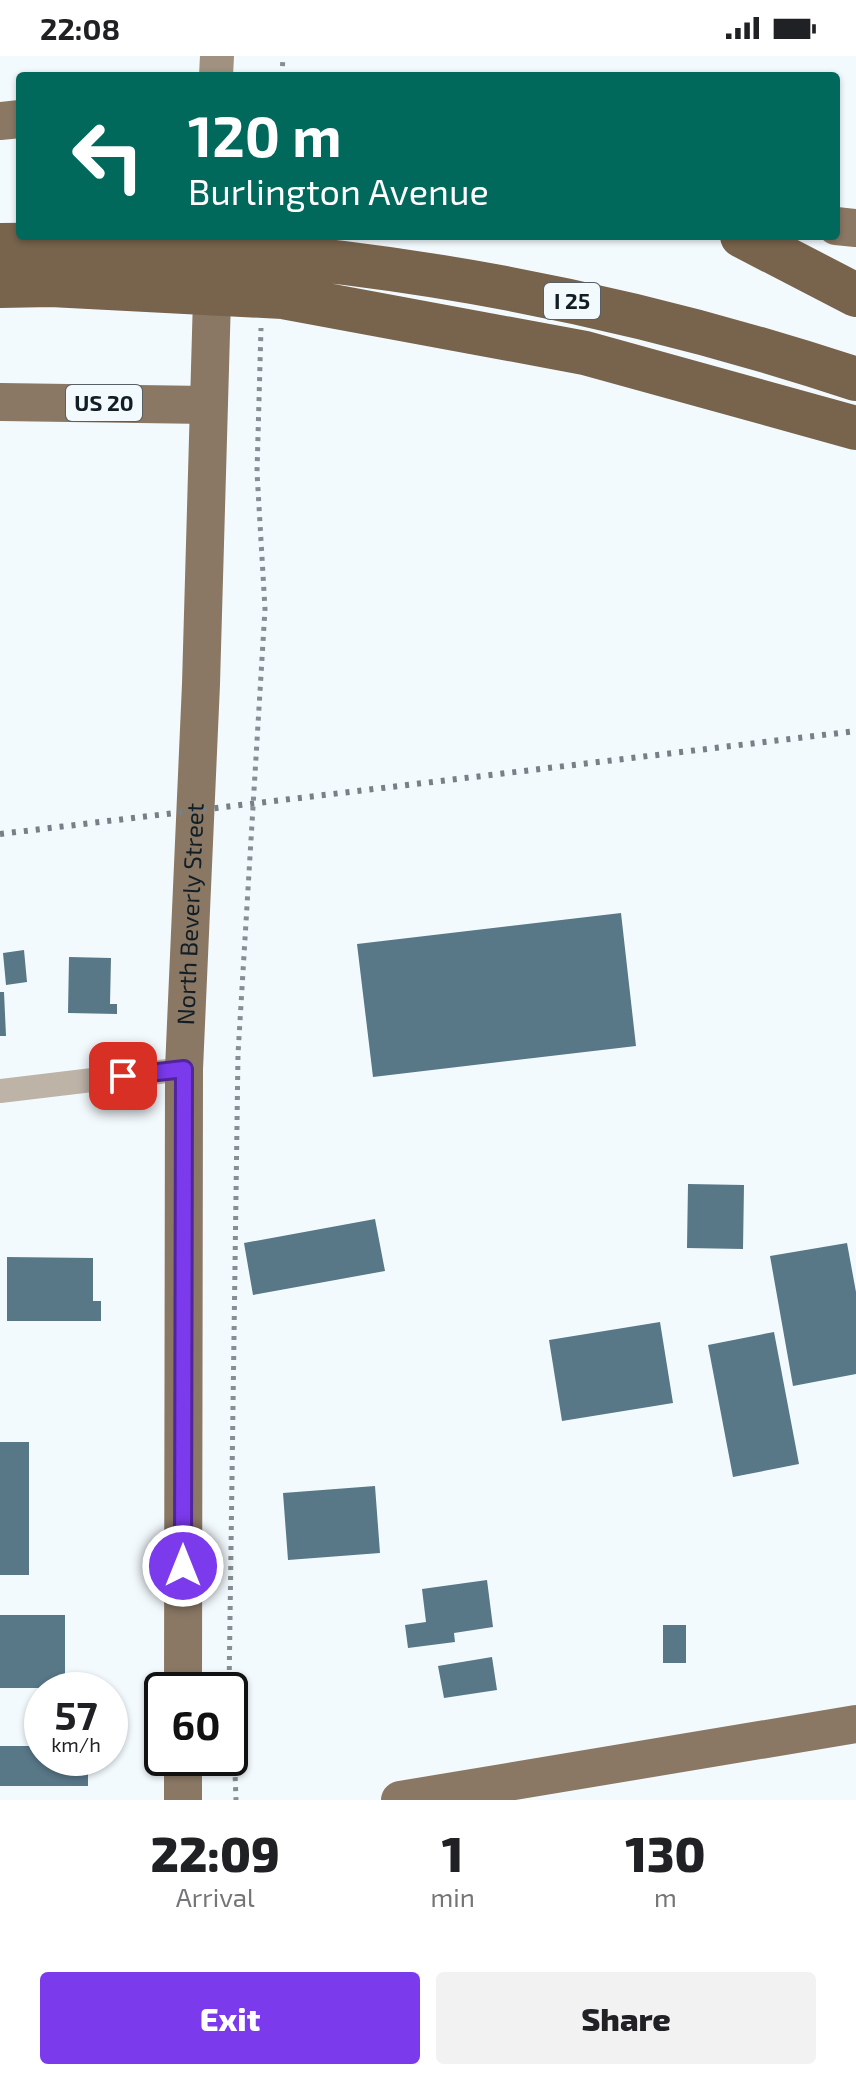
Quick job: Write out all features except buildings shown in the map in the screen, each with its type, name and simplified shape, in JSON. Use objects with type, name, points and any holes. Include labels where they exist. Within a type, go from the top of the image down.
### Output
[{"type":"highway","points":[[750,240],[856,295]]},
{"type":"highway","name":"I 25","points":[[0,245],[51,244],[281,256],[404,270],[635,315],[856,379]]},
{"type":"highway","name":"I 25","points":[[0,286],[51,285],[283,297],[585,353],[856,428]]},
{"type":"main road","name":"North Beverly Street","points":[[183,1672],[184,1069],[201,684],[214,240]]},
{"type":"main road","name":"US 20","points":[[0,402],[207,405]]},
{"type":"main road","points":[[400,1800],[856,1724]]},
{"type":"main road","points":[[183,1776],[183,1800]]},
{"type":"street","points":[[0,1091],[184,1069]]},
{"type":"path","points":[[229,1672],[238,1054],[265,609],[257,472],[262,312]]},
{"type":"path","points":[[235,1776],[236,1800]]},
{"type":"railway","points":[[0,834],[856,731]]},
{"type":"route","points":[[123,1076],[184,1069],[183,1566]]}]
